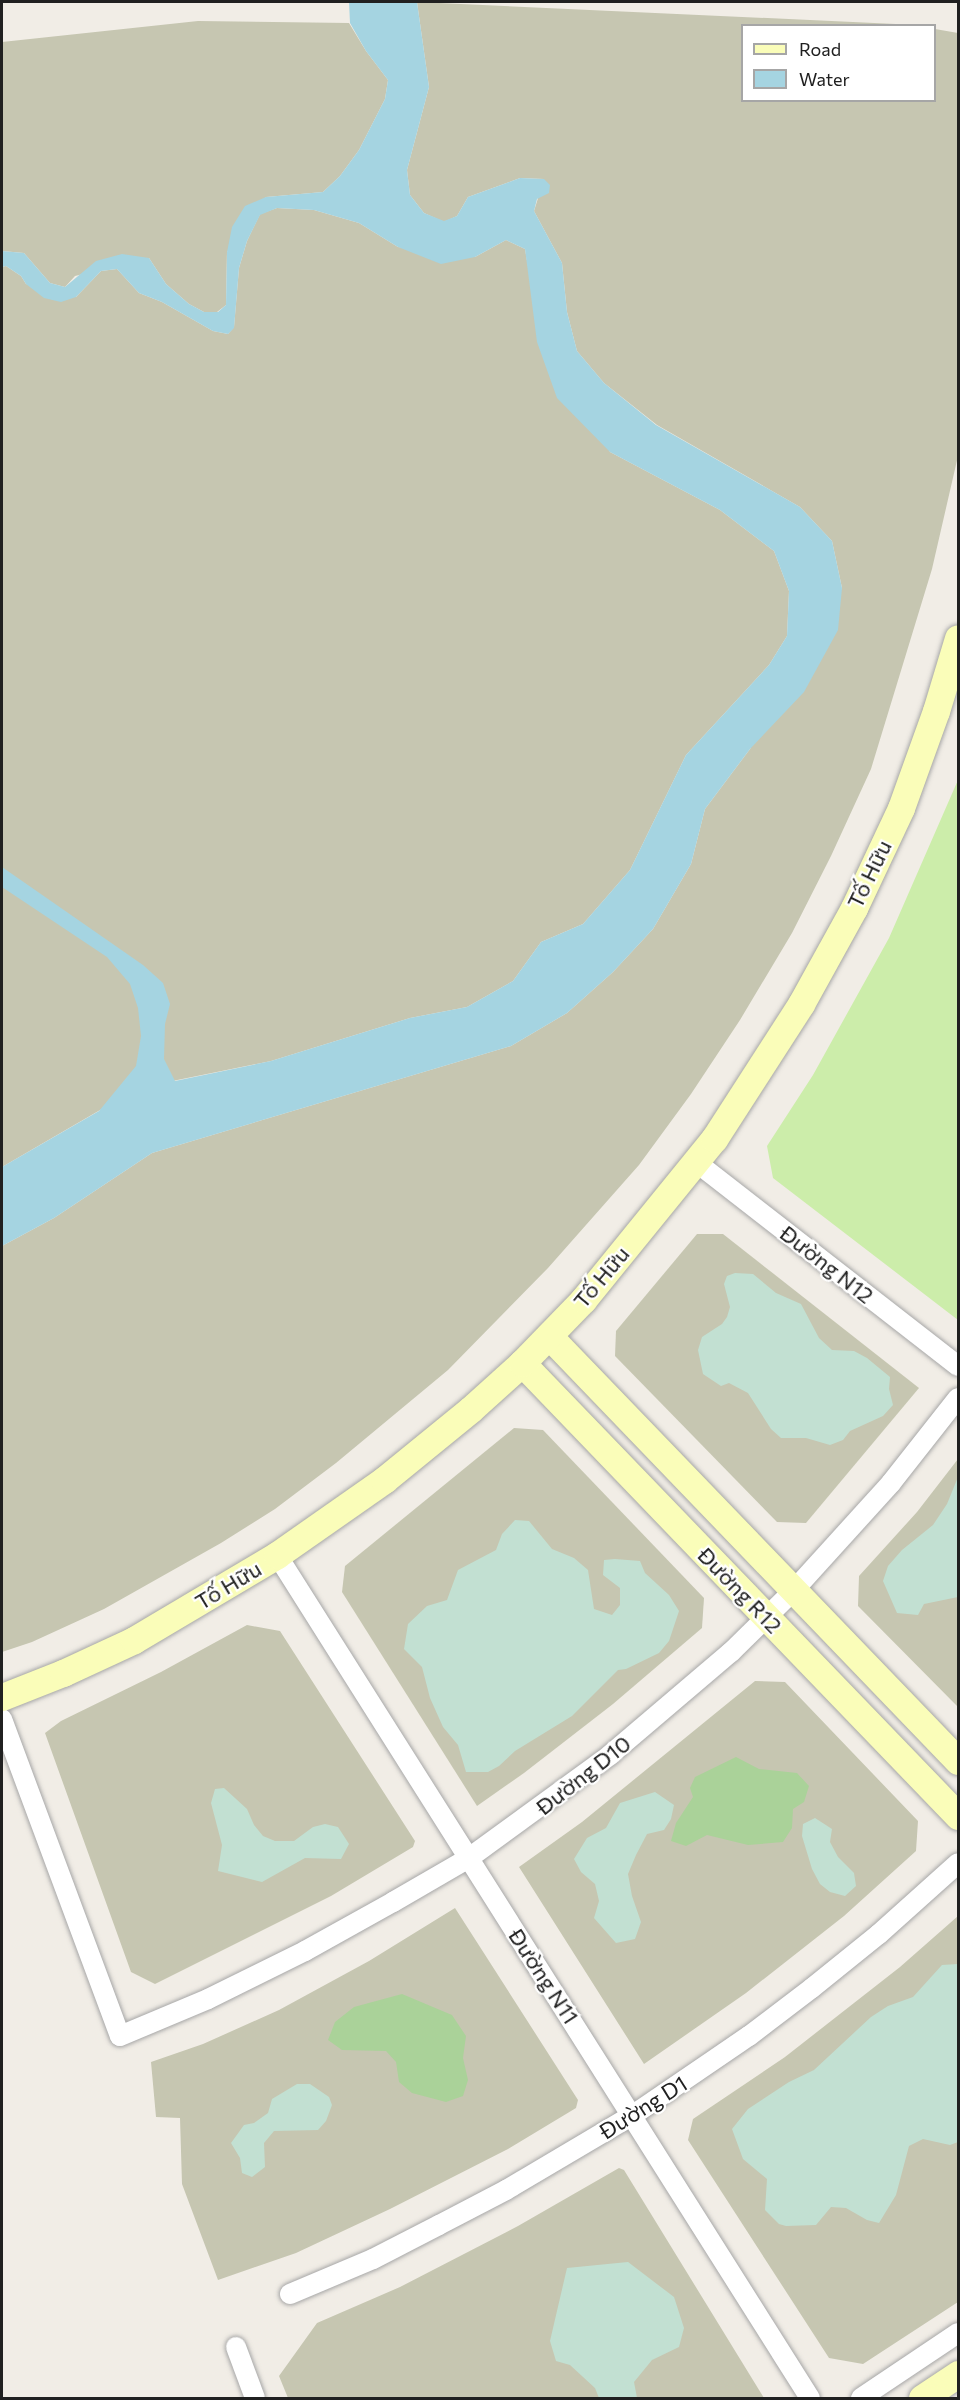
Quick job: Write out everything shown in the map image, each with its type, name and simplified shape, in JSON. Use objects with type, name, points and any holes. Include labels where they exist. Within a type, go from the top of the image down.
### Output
[{"type":"main road","name":"Tố Hữu","points":[[2,1697],[63,1673],[134,1640],[277,1555],[384,1480],[522,1363],[583,1300],[696,1162],[779,1040],[854,908],[910,785],[958,638]]},
{"type":"main road","name":"Đường R12","points":[[549,1336],[958,1761]]},
{"type":"main road","name":"Đường R12","points":[[522,1363],[958,1816]]},
{"type":"main road","points":[[922,2398],[958,2374]]},
{"type":"street","name":"Đường N12","points":[[696,1162],[958,1366]]},
{"type":"street","name":"Đường D10","points":[[2,1719],[120,2036],[208,1999],[305,1951],[468,1858],[610,1755],[677,1700],[794,1590],[891,1483],[958,1398]]},
{"type":"street","name":"Đường N11","points":[[277,1555],[810,2398]]},
{"type":"street","name":"Đường D1","points":[[290,2294],[373,2259],[449,2220],[633,2115],[749,2036],[812,1988],[879,1934],[958,1863]]},
{"type":"street","points":[[861,2398],[958,2333]]},
{"type":"street","points":[[236,2347],[255,2398]]},
{"type":"shaded area","points":[[417,2],[895,24],[741,24],[741,102],[936,102],[936,29],[958,33],[958,456],[932,569],[871,769],[831,856],[792,933],[740,1020],[691,1094],[639,1165],[548,1268],[448,1370],[336,1463],[275,1509],[221,1543],[104,1609],[32,1642],[2,1652],[2,1246],[54,1218],[152,1153],[511,1046],[567,1013],[613,972],[653,929],[691,864],[705,809],[750,749],[842,588],[832,541],[800,507],[657,425],[604,383],[577,351],[567,312],[562,263],[534,211],[544,179],[520,178],[468,197],[457,216],[444,222],[424,213],[410,195],[407,170],[429,87]]},
{"type":"shaded area","points":[[198,21],[349,23],[388,80],[385,99],[359,150],[340,176],[323,192],[266,197],[227,252],[226,305],[217,312],[204,312],[189,304],[166,284],[149,258],[75,276],[65,287],[50,283],[24,253],[2,251],[2,42]]},
{"type":"shaded area","points":[[277,208],[314,210],[359,223],[398,247],[475,257],[506,240],[525,249],[530,278],[610,452],[720,510],[774,551],[789,591],[787,636],[769,665],[686,755],[630,870],[583,924],[541,942],[513,981],[467,1007],[410,1018],[271,1061],[138,1088],[2,1167],[2,267],[6,266],[21,276],[26,284],[76,297],[101,271],[117,269],[139,293],[162,302],[213,331],[228,334],[234,327],[239,268],[247,241],[260,214]]},
{"type":"shaded area","points":[[697,1234],[723,1234],[919,1388],[806,1523],[777,1522],[615,1356],[616,1331]]},
{"type":"shaded area","points":[[735,1273],[753,1274],[776,1293],[801,1304],[819,1338],[832,1350],[854,1351],[867,1358],[890,1377],[889,1389],[893,1405],[883,1416],[850,1431],[843,1440],[830,1445],[806,1438],[781,1438],[771,1429],[748,1393],[729,1383],[721,1386],[703,1374],[698,1350],[702,1337],[722,1324],[727,1317],[730,1307],[724,1284],[727,1276]]},
{"type":"shaded area","points":[[514,1428],[543,1430],[704,1598],[702,1628],[613,1704],[477,1806],[342,1592],[345,1566]]},
{"type":"shaded area","points":[[958,1459],[958,1707],[858,1606],[859,1576],[917,1512]]},
{"type":"shaded area","points":[[958,1477],[958,1597],[924,1604],[918,1615],[897,1613],[883,1581],[888,1566],[902,1550],[933,1525],[947,1504]]},
{"type":"shaded area","points":[[515,1520],[529,1521],[552,1549],[574,1558],[588,1570],[594,1609],[612,1615],[620,1605],[620,1588],[603,1575],[604,1560],[615,1559],[640,1561],[645,1573],[669,1595],[679,1611],[669,1641],[659,1653],[626,1669],[618,1670],[572,1716],[515,1751],[499,1766],[488,1772],[466,1772],[458,1745],[443,1727],[430,1698],[422,1667],[404,1649],[408,1624],[427,1606],[447,1600],[458,1570],[496,1550],[502,1534]]},
{"type":"shaded area","points":[[247,1625],[280,1631],[415,1841],[413,1847],[331,1896],[155,1984],[131,1972],[45,1733],[61,1721],[161,1672]]},
{"type":"shaded area","points":[[755,1681],[785,1682],[918,1821],[916,1851],[844,1916],[746,1993],[644,2064],[519,1867],[582,1822]]},
{"type":"shaded area","points":[[224,1788],[247,1809],[254,1825],[263,1836],[275,1841],[294,1841],[313,1827],[325,1824],[338,1827],[349,1844],[341,1859],[305,1858],[262,1882],[218,1871],[222,1845],[211,1803],[215,1789]]},
{"type":"shaded area","points":[[655,1792],[674,1805],[671,1819],[664,1830],[647,1834],[636,1855],[628,1874],[632,1896],[641,1922],[635,1939],[616,1943],[594,1918],[599,1901],[595,1884],[581,1872],[574,1859],[587,1838],[606,1828],[620,1803]]},
{"type":"shaded area","points":[[815,1818],[832,1829],[830,1842],[838,1857],[854,1873],[856,1886],[845,1896],[830,1892],[820,1884],[812,1869],[802,1836],[803,1824]]},
{"type":"shaded area","points":[[455,1908],[578,2100],[576,2108],[508,2149],[390,2209],[296,2253],[218,2280],[182,2184],[180,2118],[156,2117],[151,2062],[203,2044],[279,2010],[369,1961]]},
{"type":"shaded area","points":[[958,1916],[958,2302],[863,2364],[829,2358],[688,2140],[693,2119],[785,2057],[900,1967]]},
{"type":"shaded area","points":[[958,1964],[958,2142],[950,2145],[923,2139],[909,2146],[896,2195],[879,2223],[867,2220],[846,2208],[831,2207],[816,2225],[786,2226],[779,2224],[765,2210],[767,2179],[743,2159],[732,2129],[748,2109],[789,2082],[814,2070],[871,2017],[888,2006],[913,1997],[942,1965]]},
{"type":"shaded area","points":[[297,2084],[310,2084],[329,2097],[332,2105],[326,2121],[318,2130],[274,2131],[264,2143],[265,2167],[252,2177],[242,2173],[240,2158],[231,2143],[244,2125],[254,2123],[268,2113],[272,2099]]},
{"type":"shaded area","points":[[619,2168],[624,2170],[764,2398],[288,2398],[279,2376],[317,2323],[400,2287],[518,2226]]},
{"type":"shaded area","points":[[628,2262],[674,2297],[684,2328],[679,2347],[652,2360],[634,2382],[637,2398],[599,2398],[595,2388],[570,2365],[556,2361],[550,2341],[567,2268]]},
{"type":"green space","points":[[958,780],[958,1320],[773,1178],[767,1146],[813,1075],[889,938]]},
{"type":"green space","points":[[736,1757],[759,1769],[797,1773],[809,1786],[804,1802],[793,1809],[792,1828],[783,1842],[748,1845],[707,1835],[686,1846],[671,1841],[676,1823],[693,1797],[690,1788],[695,1777]]},
{"type":"green space","points":[[402,1994],[452,2015],[466,2036],[463,2058],[468,2080],[463,2096],[446,2102],[412,2093],[399,2082],[396,2062],[386,2051],[342,2050],[328,2040],[335,2022],[354,2007]]},
{"type":"water","points":[[349,2],[417,2],[429,87],[407,170],[410,195],[424,213],[444,221],[457,216],[468,197],[520,178],[544,179],[550,185],[549,193],[537,199],[534,211],[562,263],[567,312],[577,351],[604,383],[656,425],[800,507],[832,541],[842,588],[838,630],[804,692],[750,749],[705,809],[691,864],[653,929],[613,972],[567,1013],[511,1046],[152,1153],[54,1218],[2,1246],[2,1167],[99,1111],[136,1066],[141,1036],[138,1008],[130,984],[107,957],[2,887],[2,867],[143,965],[163,983],[170,1004],[165,1024],[164,1059],[175,1081],[271,1061],[410,1018],[467,1007],[513,981],[541,942],[583,924],[630,870],[686,755],[769,665],[787,636],[789,591],[774,551],[720,510],[610,452],[557,398],[537,342],[525,249],[506,240],[475,257],[441,264],[398,247],[359,223],[314,210],[277,208],[260,215],[247,241],[239,268],[234,328],[228,334],[213,331],[162,302],[139,293],[117,269],[101,271],[76,297],[61,302],[44,298],[26,284],[21,276],[6,266],[2,267],[2,251],[24,253],[50,283],[65,287],[96,261],[122,254],[149,258],[166,284],[189,304],[204,312],[218,312],[226,305],[227,252],[232,227],[245,206],[266,197],[323,192],[340,176],[359,150],[385,99],[388,80],[366,51],[350,23]]}]
